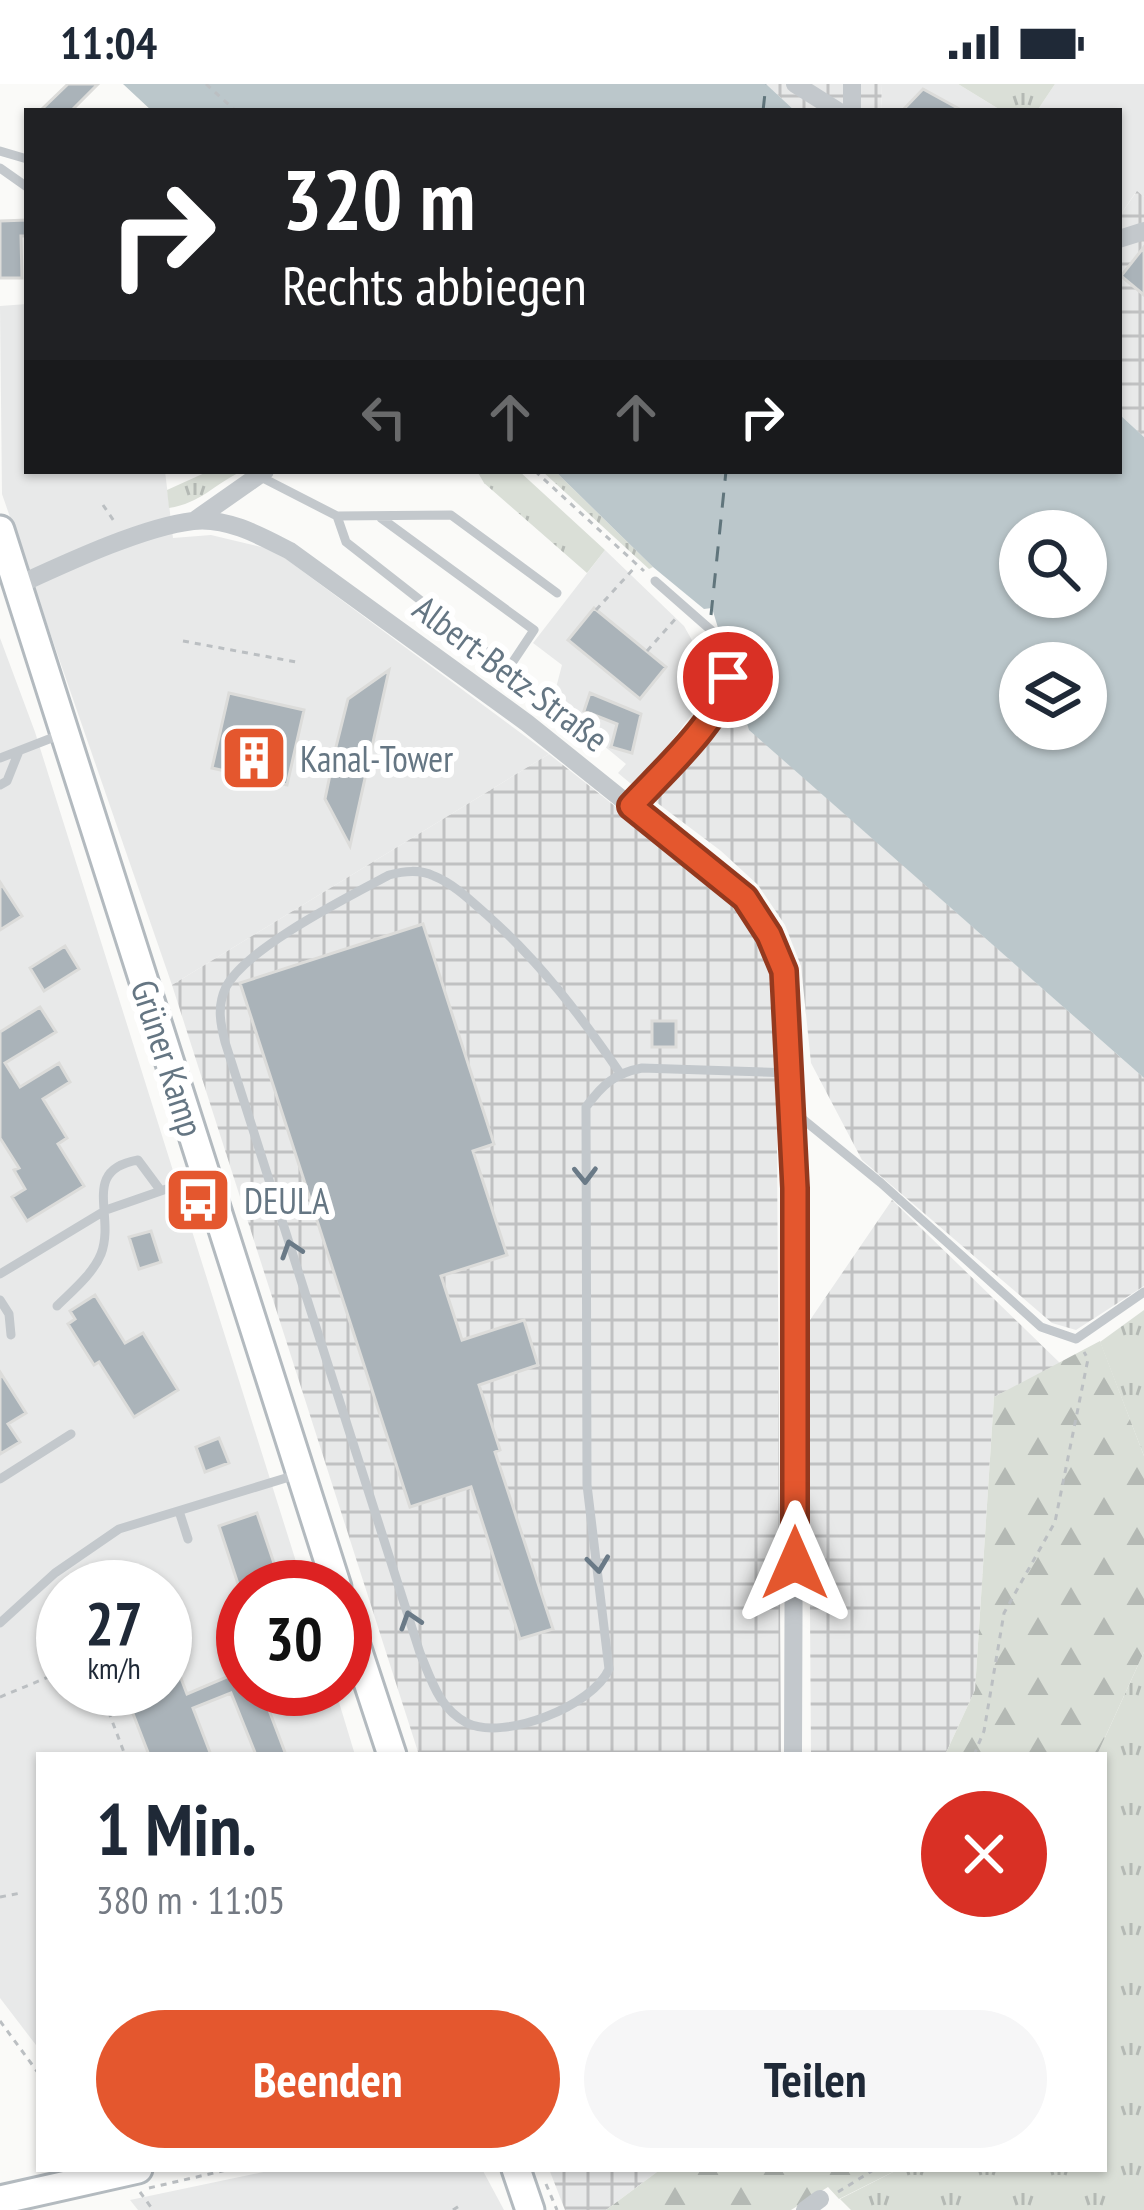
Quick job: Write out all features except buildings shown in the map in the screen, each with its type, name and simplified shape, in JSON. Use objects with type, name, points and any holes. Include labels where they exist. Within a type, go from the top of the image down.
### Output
[{"type":"street","points":[[795,84],[833,108]]},
{"type":"street","points":[[1143,231],[1144,219]]},
{"type":"street","points":[[195,520],[261,474]]},
{"type":"street","name":"Albert-Betz-Straße","points":[[16,586],[144,533],[195,520],[253,532],[290,551],[527,723],[745,898],[769,935],[784,971],[794,1112],[794,1752]]},
{"type":"street","name":"Grüner Kamp","points":[[0,530],[328,1560]]},
{"type":"street","points":[[372,1694],[391,1752]]},
{"type":"street","points":[[0,2200],[126,2172]]},
{"type":"street","points":[[517,2172],[530,2210]]},
{"type":"lane","points":[[264,474],[337,516],[452,515],[556,592]]},
{"type":"lane","points":[[337,516],[346,542],[508,669],[534,630],[381,518]]},
{"type":"lane","points":[[631,806],[708,719],[727,688],[724,658],[712,631],[655,580]]},
{"type":"lane","points":[[0,758],[63,734]]},
{"type":"lane","points":[[0,785],[7,781],[19,751]]},
{"type":"lane","points":[[620,1072],[563,990],[506,932],[460,892],[433,875],[411,870],[388,875],[260,952],[236,972],[220,1005],[225,1042],[420,1653],[450,1711],[485,1729],[505,1728],[587,1697],[603,1683],[609,1669],[587,1484],[586,1107],[620,1072],[642,1068],[791,1073]]},
{"type":"lane","points":[[794,1112],[1041,1327],[1076,1339],[1144,1292]]},
{"type":"lane","points":[[57,1306],[100,1257],[106,1231],[103,1179],[133,1160],[145,1165],[160,1191]]},
{"type":"lane","points":[[0,1274],[106,1210],[206,1175]]},
{"type":"lane","points":[[0,1300],[9,1314],[11,1335]]},
{"type":"lane","points":[[0,1479],[71,1434]]},
{"type":"lane","points":[[0,1623],[56,1574],[119,1529],[299,1474]]},
{"type":"lane","points":[[179,1511],[188,1539]]},
{"type":"path","points":[[206,84],[233,108]]},
{"type":"path","points":[[538,474],[655,580]]},
{"type":"path","points":[[103,505],[115,523]]},
{"type":"path","points":[[596,610],[637,565]]},
{"type":"path","points":[[647,651],[685,609]]},
{"type":"path","points":[[183,641],[296,662]]},
{"type":"path","points":[[975,1752],[1004,1613],[1054,1522],[1088,1359],[1076,1339]]},
{"type":"path","points":[[0,1696],[36,1682]]},
{"type":"path","points":[[110,1716],[124,1752]]},
{"type":"path","points":[[0,1898],[21,1892]]},
{"type":"path","points":[[0,2021],[36,2070]]},
{"type":"path","points":[[541,2172],[556,2210]]},
{"type":"path","points":[[818,2206],[871,2172]]},
{"type":"path","points":[[453,2210],[462,2204]]},
{"type":"shaded area","points":[[123,84],[766,84],[792,108],[149,108]]},
{"type":"shaded area","points":[[766,84],[882,84],[881,108],[792,108]]},
{"type":"shaded area","points":[[882,84],[958,84],[997,108],[881,108]]},
{"type":"shaded area","points":[[1055,84],[1144,84],[1144,197],[1136,192],[1122,213],[1122,108],[1039,108]]},
{"type":"shaded area","points":[[1137,191],[1144,197],[1144,437],[1122,417],[1122,213]]},
{"type":"shaded area","points":[[24,304],[24,474],[165,474],[173,538],[211,535],[274,550],[549,754],[172,985],[2,494],[0,306]]},
{"type":"shaded area","points":[[1122,417],[1144,437],[1144,1078],[749,730],[712,608],[704,609],[653,567],[558,474],[1122,474]]},
{"type":"shaded area","points":[[605,550],[684,626],[708,669],[710,686],[705,697],[636,788],[618,773],[626,764],[552,703],[562,665],[533,643]]},
{"type":"shaded area","points":[[0,638],[35,732],[296,1560],[216,1560],[216,1716],[343,1716],[354,1752],[36,1752],[36,2045],[0,1998]]},
{"type":"shaded area","points":[[737,690],[750,730],[1144,1078],[1144,1286],[1076,1330],[1052,1323],[862,1160],[811,1063],[801,966],[785,925],[758,885],[648,796]]},
{"type":"shaded area","points":[[549,754],[726,894],[756,939],[776,988],[781,1752],[418,1752],[372,1608],[372,1560],[356,1560],[172,985]]},
{"type":"shaded area","points":[[892,1200],[1061,1364],[994,1397],[975,1690],[946,1752],[811,1752],[808,1323]]},
{"type":"shaded area","points":[[264,2172],[484,2172],[504,2210],[138,2210],[130,2200]]},
{"type":"shaded area","points":[[550,2172],[657,2172],[606,2210],[565,2210]]},
{"type":"green space","points":[[958,84],[1055,84],[1039,108],[997,108]]},
{"type":"green space","points":[[202,474],[237,474],[180,506],[169,508],[167,490]]},
{"type":"green space","points":[[479,474],[522,474],[605,550],[587,573]]},
{"type":"green space","points":[[545,474],[558,474],[653,567],[649,569]]},
{"type":"green space","points":[[1144,1310],[1144,1456],[1100,1342]]},
{"type":"green space","points":[[1100,1341],[1144,1456],[1144,1652],[1098,1752],[946,1752],[975,1690],[994,1397]]},
{"type":"green space","points":[[1144,1652],[1144,2210],[851,2210],[840,2199],[893,2172],[1107,2172],[1107,1752],[1098,1752]]},
{"type":"green space","points":[[657,2172],[893,2172],[839,2199],[828,2187],[791,2210],[606,2210]]},
{"type":"ferry route","points":[[763,108],[766,84]]},
{"type":"ferry route","points":[[711,615],[726,474]]},
{"type":"place","name":"Kanal-Tower","points":[[254,758]]},
{"type":"place","name":"DEULA","points":[[198,1200]]},
{"type":"route","points":[[728,677],[722,700],[708,719],[631,806],[745,898],[769,935],[784,971],[794,1112],[795,1563]]}]
